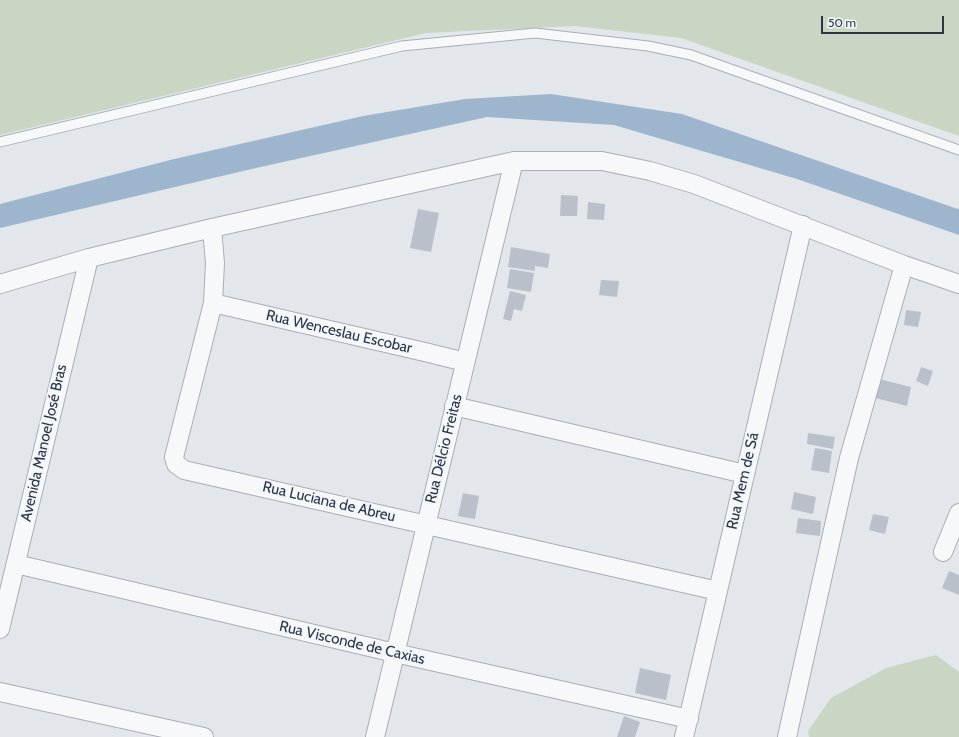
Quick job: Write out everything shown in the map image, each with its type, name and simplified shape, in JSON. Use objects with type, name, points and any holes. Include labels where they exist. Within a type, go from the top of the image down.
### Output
[{"type":"street","points":[[0,284],[89,258],[212,228],[514,161],[602,162],[650,171],[694,184],[904,265],[959,284]]},
{"type":"street","name":"Rua Délcio Freitas","points":[[375,737],[514,161]]},
{"type":"street","name":"Rua Mem de Sá","points":[[684,737],[803,225]]},
{"type":"street","name":"Rua Luciana de Abreu","points":[[212,228],[215,263],[213,303],[174,457],[176,464],[184,470],[718,591]]},
{"type":"street","name":"Avenida Manoel José Bras","points":[[0,629],[89,258]]},
{"type":"street","points":[[788,737],[849,458],[904,265]]},
{"type":"street","name":"Rua Wenceslau Escobar","points":[[213,303],[465,362]]},
{"type":"street","points":[[454,406],[745,474]]},
{"type":"street","points":[[943,552],[959,513]]},
{"type":"street","name":"Rua Visconde de Caxias","points":[[16,564],[688,720]]},
{"type":"street","points":[[0,692],[204,737]]},
{"type":"lane","points":[[0,142],[402,46],[535,34],[648,46],[691,55],[959,150]]},
{"type":"green space","points":[[0,0],[959,0],[959,136],[681,38],[575,26],[426,33],[0,135]]},
{"type":"green space","points":[[936,655],[959,672],[959,737],[809,737],[808,731],[831,698],[886,668]]},
{"type":"water","points":[[551,94],[682,114],[959,209],[959,235],[797,179],[614,125],[487,117],[256,168],[0,228],[0,204],[174,159],[363,116],[465,99]]},
{"type":"building","points":[[561,195],[578,196],[577,216],[560,216]]},
{"type":"building","points":[[588,202],[605,204],[604,220],[587,219]]},
{"type":"building","points":[[418,209],[439,213],[431,252],[410,248]]},
{"type":"building","points":[[511,247],[550,254],[548,268],[535,266],[535,271],[508,267]]},
{"type":"building","points":[[510,269],[534,273],[531,292],[507,288]]},
{"type":"building","points":[[601,280],[619,281],[617,297],[599,295]]},
{"type":"building","points":[[510,291],[526,295],[522,311],[514,309],[511,321],[503,319]]},
{"type":"building","points":[[906,310],[921,312],[918,327],[904,325]]},
{"type":"building","points":[[921,367],[933,371],[928,386],[916,381]]},
{"type":"building","points":[[879,379],[911,387],[907,406],[875,398]]},
{"type":"building","points":[[808,433],[835,437],[833,449],[807,444]]},
{"type":"building","points":[[815,448],[832,451],[829,473],[811,470]]},
{"type":"building","points":[[794,492],[816,497],[813,514],[791,509]]},
{"type":"building","points":[[463,493],[479,496],[475,519],[458,516]]},
{"type":"building","points":[[873,514],[889,517],[885,534],[869,530]]},
{"type":"building","points":[[798,518],[821,521],[820,536],[796,533]]},
{"type":"building","points":[[949,571],[959,575],[959,595],[942,588]]},
{"type":"building","points":[[640,668],[671,675],[666,700],[635,693]]},
{"type":"building","points":[[624,716],[640,722],[635,737],[617,737]]}]
